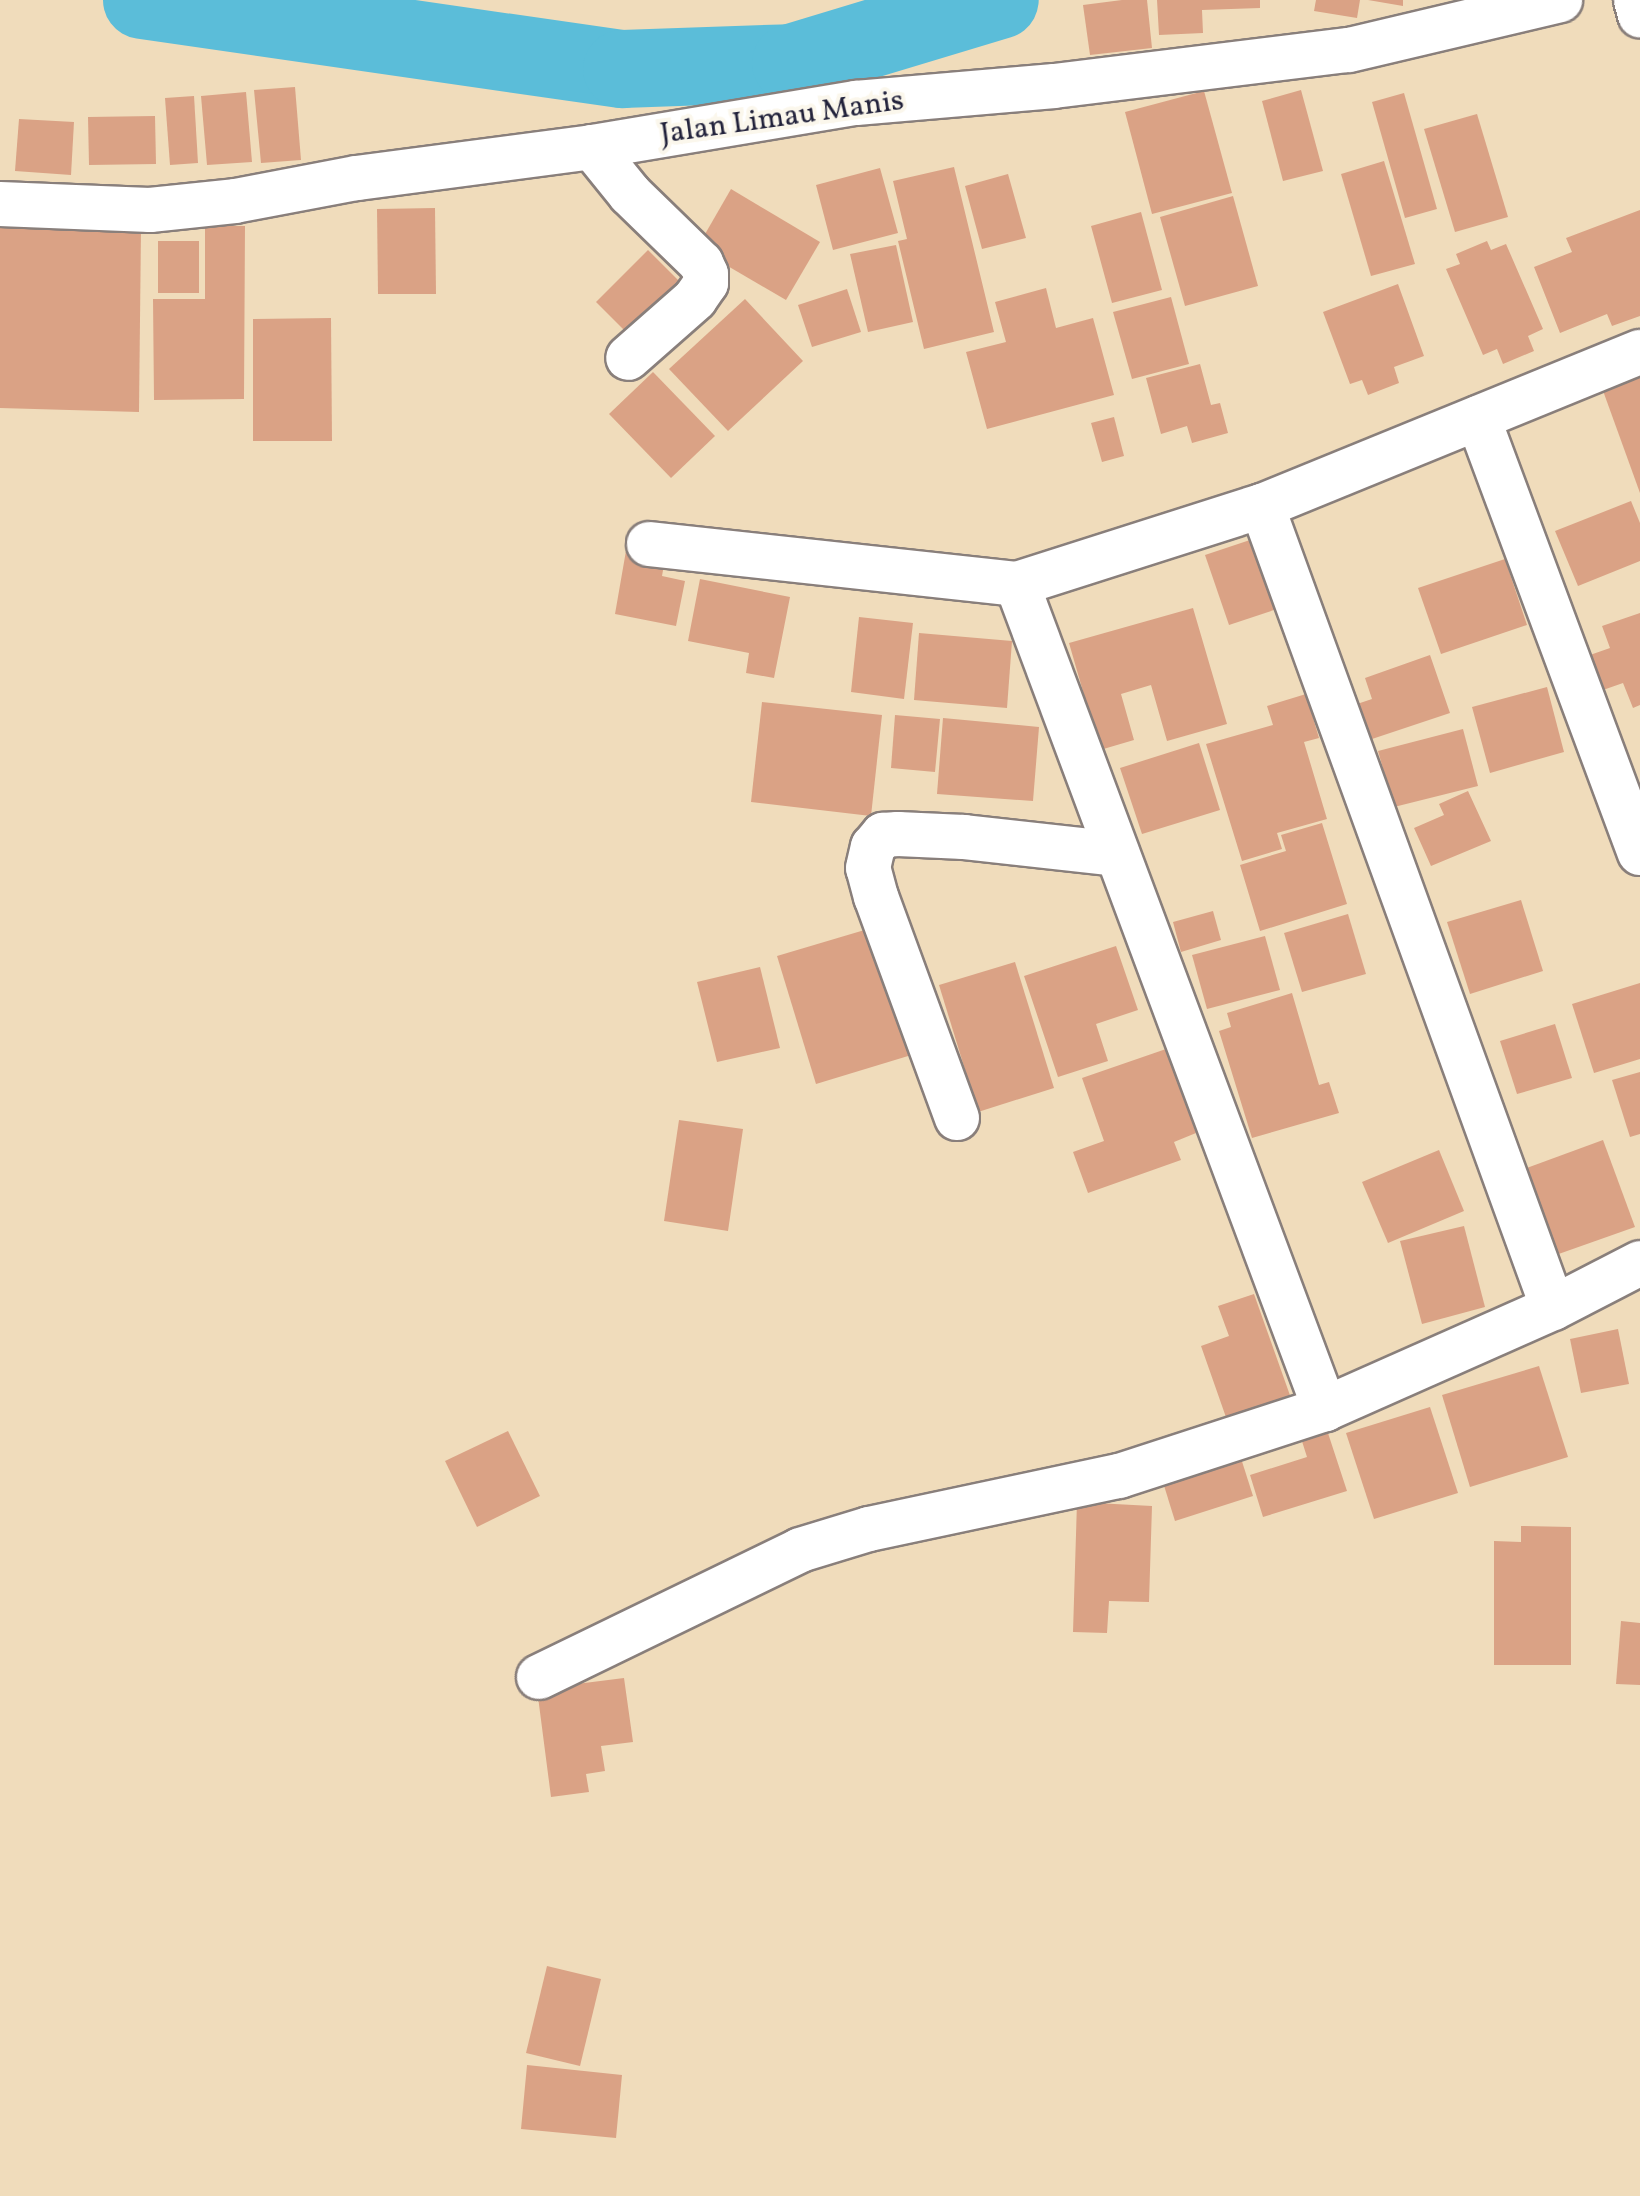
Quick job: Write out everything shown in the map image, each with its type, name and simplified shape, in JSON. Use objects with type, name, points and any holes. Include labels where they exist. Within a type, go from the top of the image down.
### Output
[{"type":"street","name":"Jalan Limau Manis","points":[[0,204],[150,210],[235,201],[357,178],[592,147],[856,103],[1054,86],[1349,50],[1560,0]]},
{"type":"street","points":[[1636,0],[1640,15]]},
{"type":"street","points":[[592,147],[630,194],[701,263],[706,274],[706,283],[695,299],[628,358]]},
{"type":"street","points":[[649,544],[1017,584],[1262,506],[1640,352]]},
{"type":"street","points":[[1478,418],[1640,853]]},
{"type":"street","points":[[1262,506],[1553,1308]]},
{"type":"street","points":[[1017,584],[1325,1409]]},
{"type":"street","points":[[957,1118],[876,897],[868,868],[873,847],[883,835],[898,834],[964,837],[1117,854]]},
{"type":"street","points":[[539,1677],[800,1550],[869,1529],[1119,1476],[1325,1409],[1553,1308],[1640,1263]]},
{"type":"building","points":[[1147,0],[1152,48],[1090,55],[1083,5]]},
{"type":"building","points":[[1157,0],[1260,0],[1260,8],[1202,10],[1203,33],[1159,35]]},
{"type":"building","points":[[1316,0],[1360,0],[1357,18],[1314,11]]},
{"type":"building","points":[[1368,0],[1403,0],[1403,6]]},
{"type":"building","points":[[295,87],[301,160],[261,163],[254,90]]},
{"type":"building","points":[[1301,90],[1323,171],[1283,181],[1262,101]]},
{"type":"building","points":[[1204,91],[1232,193],[1152,214],[1125,112]]},
{"type":"building","points":[[246,92],[252,162],[207,165],[201,96]]},
{"type":"building","points":[[1404,93],[1437,209],[1405,218],[1372,102]]},
{"type":"building","points":[[194,96],[198,163],[170,165],[165,98]]},
{"type":"building","points":[[1477,114],[1508,217],[1455,232],[1424,129]]},
{"type":"building","points":[[155,116],[156,164],[89,165],[88,117]]},
{"type":"building","points":[[19,119],[74,122],[71,175],[15,171]]},
{"type":"building","points":[[1384,161],[1415,264],[1371,276],[1341,174]]},
{"type":"building","points":[[954,167],[994,332],[924,349],[898,241],[907,239],[893,181]]},
{"type":"building","points":[[880,168],[898,233],[833,250],[816,185]]},
{"type":"building","points":[[1008,174],[1026,238],[982,249],[965,186]]},
{"type":"building","points":[[731,189],[820,242],[786,300],[697,248]]},
{"type":"building","points":[[1233,196],[1258,286],[1185,306],[1160,217]]},
{"type":"building","points":[[435,208],[436,294],[378,294],[377,209]]},
{"type":"building","points":[[1640,210],[1640,316],[1612,326],[1607,314],[1560,333],[1534,267],[1572,252],[1566,238]]},
{"type":"building","points":[[1141,212],[1162,290],[1112,303],[1091,226]]},
{"type":"building","points":[[205,226],[245,226],[244,399],[154,400],[153,299],[205,299]]},
{"type":"building","points":[[0,227],[141,228],[139,412],[0,408]]},
{"type":"building","points":[[158,241],[199,241],[199,293],[158,293]]},
{"type":"building","points":[[1487,241],[1491,250],[1506,244],[1543,329],[1528,336],[1534,351],[1503,364],[1497,349],[1483,355],[1446,269],[1460,264],[1456,254]]},
{"type":"building","points":[[896,245],[913,322],[868,332],[850,254]]},
{"type":"building","points":[[648,250],[688,290],[636,342],[596,302]]},
{"type":"building","points":[[1398,284],[1424,356],[1394,367],[1399,383],[1368,395],[1362,380],[1350,384],[1323,312]]},
{"type":"building","points":[[1046,288],[1056,328],[1093,318],[1114,395],[987,429],[966,352],[1006,342],[995,302]]},
{"type":"building","points":[[847,289],[861,332],[812,347],[798,305]]},
{"type":"building","points":[[1171,297],[1189,364],[1132,379],[1113,312]]},
{"type":"building","points":[[745,299],[803,361],[728,431],[669,369]]},
{"type":"building","points":[[331,318],[332,441],[253,441],[253,319]]},
{"type":"building","points":[[1200,364],[1211,405],[1220,403],[1228,433],[1192,443],[1187,426],[1161,434],[1146,378]]},
{"type":"building","points":[[653,372],[715,436],[671,478],[609,414]]},
{"type":"building","points":[[1640,375],[1640,493],[1602,388]]},
{"type":"building","points":[[1114,417],[1124,456],[1102,462],[1091,423]]},
{"type":"building","points":[[1631,501],[1640,523],[1640,561],[1578,586],[1555,531]]},
{"type":"building","points":[[1256,538],[1280,608],[1229,625],[1205,555]]},
{"type":"building","points":[[627,545],[666,553],[662,576],[685,581],[676,626],[615,614]]},
{"type":"building","points":[[1505,559],[1527,625],[1441,654],[1418,588]]},
{"type":"building","points":[[700,579],[790,597],[774,678],[746,673],[749,653],[688,641]]},
{"type":"building","points":[[1193,608],[1227,724],[1167,741],[1151,685],[1121,694],[1134,740],[1100,750],[1069,643]]},
{"type":"building","points":[[1640,613],[1640,705],[1633,708],[1623,683],[1603,690],[1590,655],[1610,648],[1602,626]]},
{"type":"building","points":[[859,617],[913,623],[904,699],[851,692]]},
{"type":"building","points":[[919,633],[1012,641],[1007,708],[914,700]]},
{"type":"building","points":[[1430,655],[1450,713],[1369,740],[1357,704],[1372,699],[1365,678]]},
{"type":"building","points":[[1547,687],[1564,752],[1490,773],[1472,707]]},
{"type":"building","points":[[1306,694],[1319,738],[1304,742],[1327,819],[1277,833],[1282,849],[1242,861],[1206,744],[1273,725],[1267,706]]},
{"type":"building","points":[[762,702],[882,715],[871,816],[751,802]]},
{"type":"building","points":[[895,715],[940,719],[935,772],[891,768]]},
{"type":"building","points":[[943,718],[1039,727],[1033,801],[937,794]]},
{"type":"building","points":[[1463,729],[1478,786],[1394,807],[1378,751]]},
{"type":"building","points":[[1199,743],[1220,810],[1142,834],[1120,768]]},
{"type":"building","points":[[1468,791],[1491,841],[1431,866],[1414,828],[1444,815],[1439,804]]},
{"type":"building","points":[[1322,823],[1347,904],[1260,931],[1240,865],[1286,851],[1281,835]]},
{"type":"building","points":[[1521,900],[1543,971],[1470,994],[1447,922]]},
{"type":"building","points":[[1213,911],[1221,940],[1181,952],[1173,922]]},
{"type":"building","points":[[1348,914],[1366,974],[1302,992],[1284,933]]},
{"type":"building","points":[[878,926],[918,1053],[816,1084],[777,956]]},
{"type":"building","points":[[1265,936],[1280,990],[1207,1009],[1192,955]]},
{"type":"building","points":[[1116,946],[1138,1010],[1096,1024],[1108,1061],[1058,1077],[1024,976]]},
{"type":"building","points":[[1015,962],[1054,1088],[978,1112],[939,985]]},
{"type":"building","points":[[760,967],[780,1048],[717,1062],[697,982]]},
{"type":"building","points":[[1640,983],[1640,1059],[1594,1073],[1572,1004]]},
{"type":"building","points":[[1292,993],[1319,1085],[1329,1082],[1339,1113],[1252,1138],[1219,1031],[1231,1027],[1227,1013]]},
{"type":"building","points":[[1555,1024],[1572,1078],[1517,1094],[1500,1041]]},
{"type":"building","points":[[1166,1049],[1196,1133],[1174,1142],[1181,1160],[1088,1193],[1073,1152],[1104,1141],[1082,1078]]},
{"type":"building","points":[[1640,1072],[1640,1134],[1630,1137],[1612,1080]]},
{"type":"building","points":[[679,1120],[743,1129],[728,1231],[664,1221]]},
{"type":"building","points":[[1603,1140],[1635,1227],[1553,1256],[1521,1170]]},
{"type":"building","points":[[1439,1150],[1464,1211],[1388,1243],[1362,1182]]},
{"type":"building","points":[[1464,1226],[1485,1307],[1422,1324],[1400,1241]]},
{"type":"building","points":[[1254,1294],[1292,1401],[1228,1423],[1201,1346],[1229,1336],[1218,1306]]},
{"type":"building","points":[[1618,1329],[1629,1384],[1581,1393],[1570,1339]]},
{"type":"building","points":[[1539,1366],[1568,1457],[1470,1487],[1442,1395]]},
{"type":"building","points":[[1430,1407],[1458,1493],[1374,1519],[1346,1433]]},
{"type":"building","points":[[1326,1427],[1347,1491],[1263,1517],[1250,1475],[1307,1457],[1300,1435]]},
{"type":"building","points":[[508,1431],[540,1496],[477,1527],[445,1461]]},
{"type":"building","points":[[1239,1452],[1253,1496],[1175,1521],[1161,1476]]},
{"type":"building","points":[[1077,1502],[1152,1506],[1149,1602],[1109,1601],[1107,1633],[1073,1632]]},
{"type":"building","points":[[1521,1526],[1571,1527],[1571,1665],[1494,1665],[1494,1541],[1521,1542]]},
{"type":"building","points":[[1621,1621],[1640,1623],[1640,1685],[1616,1684]]},
{"type":"building","points":[[624,1678],[633,1742],[601,1746],[605,1771],[586,1774],[589,1792],[551,1797],[537,1689]]},
{"type":"building","points":[[547,1966],[601,1979],[580,2066],[526,2053]]},
{"type":"building","points":[[527,2065],[622,2075],[616,2138],[521,2129]]},
{"type":"waterway","points":[[142,0],[622,69],[791,63],[1000,0]]}]
